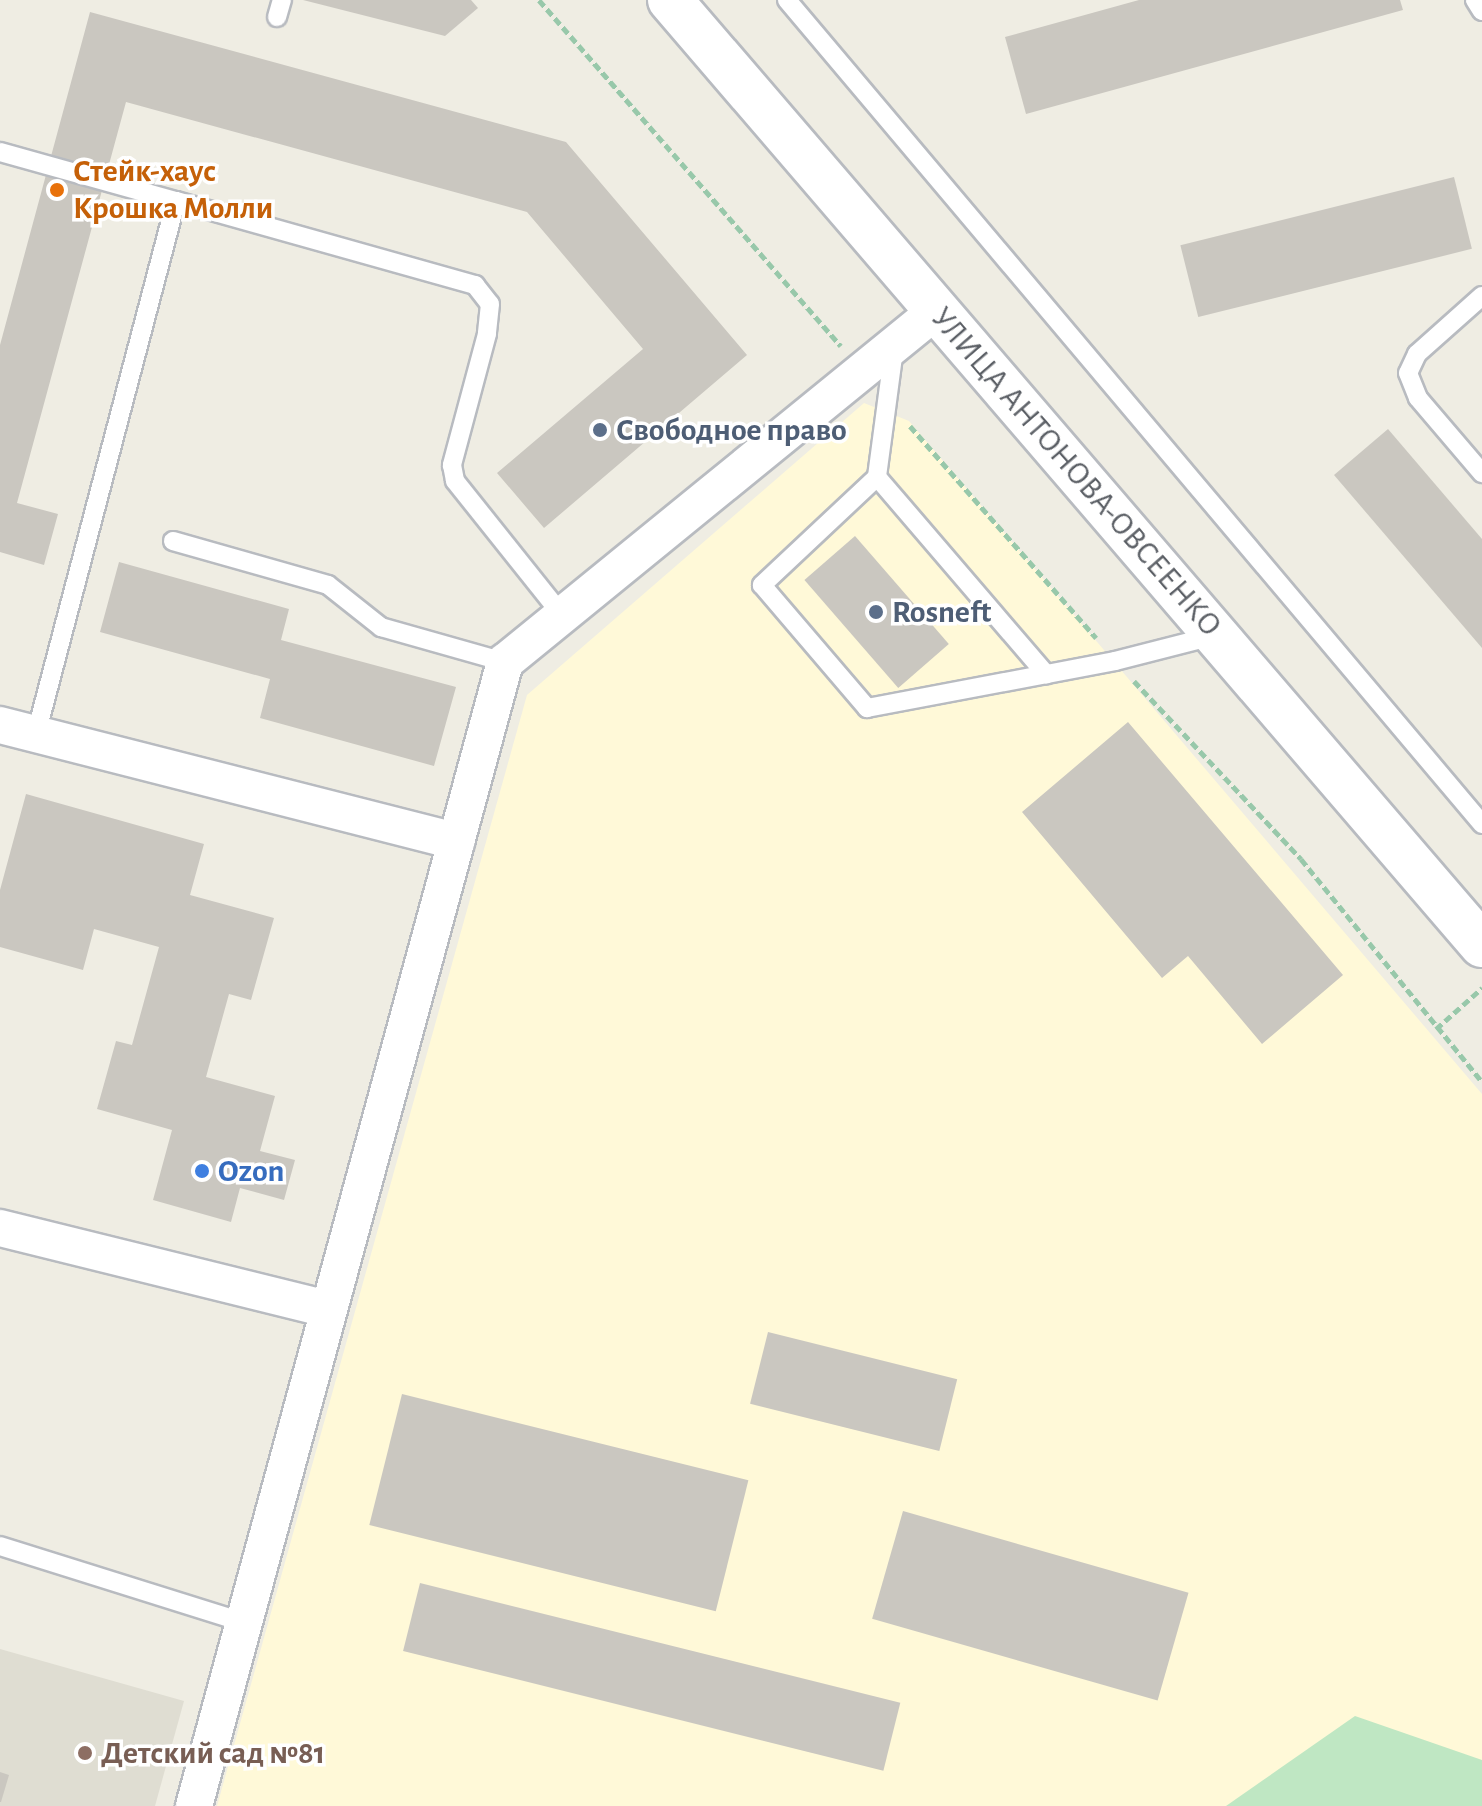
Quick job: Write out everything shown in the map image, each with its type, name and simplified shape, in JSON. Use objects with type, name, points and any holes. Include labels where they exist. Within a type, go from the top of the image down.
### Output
[{"type":"main road","name":"УЛИЦА АНТОНОВА-ОВСЕЕНКО","points":[[670,0],[1482,945]]},
{"type":"street","points":[[194,1806],[505,662],[937,310]]},
{"type":"street","points":[[0,725],[456,841]]},
{"type":"street","points":[[0,1228],[327,1309]]},
{"type":"lane","points":[[787,0],[1482,824]]},
{"type":"lane","points":[[1475,0],[1482,11]]},
{"type":"lane","points":[[0,152],[475,285],[490,304],[487,334],[452,465],[455,481],[562,615]]},
{"type":"lane","points":[[36,734],[176,201]]},
{"type":"lane","points":[[1482,296],[1417,354],[1408,373],[1418,398],[1482,473]]},
{"type":"lane","points":[[894,345],[877,477],[762,585],[867,708],[1115,661],[1216,635]]},
{"type":"lane","points":[[877,477],[1046,674]]},
{"type":"lane","points":[[173,541],[328,585],[381,627],[505,662]]},
{"type":"lane","points":[[0,1546],[246,1623]]},
{"type":"path","points":[[539,0],[862,371]]},
{"type":"path","points":[[887,400],[1115,661],[1301,859],[1482,1082]]},
{"type":"path","points":[[1436,1029],[1482,988]]},
{"type":"shaded area","points":[[864,403],[909,421],[1482,1094],[1482,1806],[217,1806],[527,695]]},
{"type":"shaded area","name":"Детский сад №81","points":[[0,1649],[184,1701],[155,1806],[0,1806]]},
{"type":"green space","points":[[1355,1716],[1482,1760],[1482,1806],[1226,1806]]},
{"type":"building","points":[[303,0],[471,0],[478,8],[445,36]]},
{"type":"building","points":[[1139,0],[1400,0],[1403,10],[1026,114],[1005,37]]},
{"type":"building","points":[[90,12],[566,142],[747,355],[544,528],[497,473],[643,349],[527,212],[126,102],[17,503],[58,514],[44,565],[0,552],[0,345]]},
{"type":"building","points":[[1454,177],[1472,249],[1198,317],[1180,245]]},
{"type":"building","points":[[1388,429],[1482,539],[1482,648],[1334,475]]},
{"type":"building","name":"Rosneft","points":[[855,536],[949,644],[898,688],[804,580]]},
{"type":"building","points":[[119,562],[289,609],[281,640],[456,687],[434,766],[260,718],[270,679],[100,632]]},
{"type":"building","points":[[1128,722],[1343,975],[1262,1044],[1188,956],[1162,978],[1022,812]]},
{"type":"building","points":[[26,794],[204,844],[190,895],[274,918],[251,1000],[229,994],[206,1077],[275,1096],[260,1151],[295,1160],[284,1200],[240,1188],[231,1222],[153,1200],[172,1130],[97,1109],[116,1041],[132,1045],[159,947],[94,929],[83,970],[0,947],[0,890]]},
{"type":"building","points":[[768,1332],[957,1379],[939,1451],[750,1404]]},
{"type":"building","points":[[402,1394],[748,1480],[716,1611],[369,1525]]},
{"type":"building","points":[[903,1511],[1188,1593],[1158,1701],[872,1619]]},
{"type":"building","points":[[420,1583],[900,1703],[883,1771],[403,1651]]},
{"type":"building","points":[[0,1772],[9,1775],[1,1802],[0,1802]]},
{"type":"place","name":"Стейк-хаус Крошка Молли","points":[[57,190]]},
{"type":"place","name":"Свободное право","points":[[600,430]]},
{"type":"place","name":"Rosneft","points":[[876,612]]},
{"type":"place","name":"Ozon","points":[[202,1171]]},
{"type":"place","name":"Детский сад №81","points":[[85,1753]]}]
